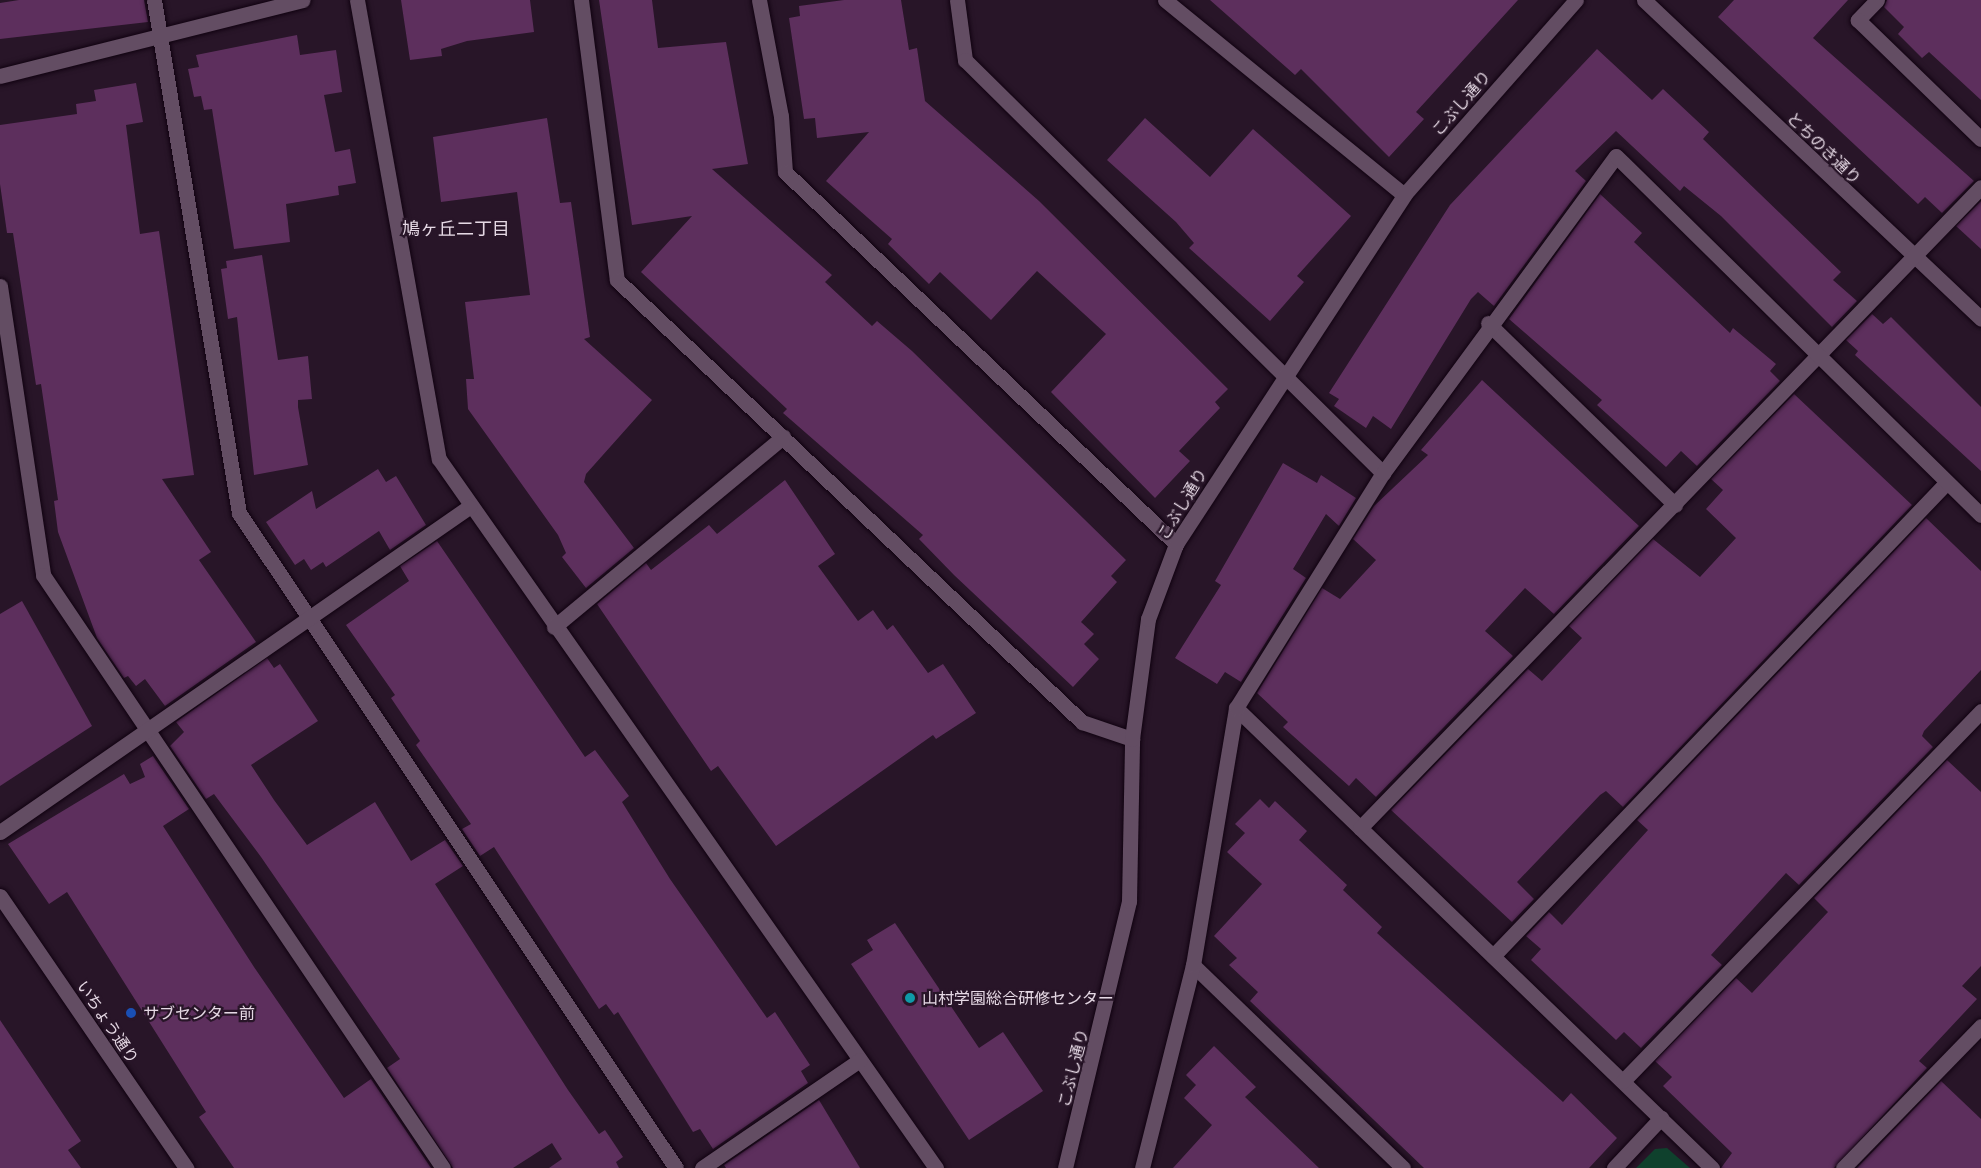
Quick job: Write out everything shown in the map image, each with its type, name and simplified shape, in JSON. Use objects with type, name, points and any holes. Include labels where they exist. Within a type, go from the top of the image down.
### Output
[{"type":"street","points":[[153,0],[239,513],[311,617],[676,1168]]},
{"type":"street","points":[[0,76],[303,0]]},
{"type":"street","points":[[357,0],[439,459],[469,507],[936,1168]]},
{"type":"street","points":[[581,0],[617,280],[1082,722],[1132,740]]},
{"type":"street","points":[[759,0],[781,116],[785,172],[1176,544]]},
{"type":"street","points":[[957,0],[965,60],[1383,473]]},
{"type":"street","points":[[1165,0],[1404,195]]},
{"type":"street","name":"こぶし通り","points":[[1065,1168],[1129,901],[1132,740],[1148,619],[1176,544],[1283,376],[1404,195],[1576,0]]},
{"type":"street","name":"とちのき通り","points":[[1644,0],[1981,319]]},
{"type":"street","points":[[1877,0],[1858,20],[1981,139]]},
{"type":"street","points":[[1142,1168],[1193,965],[1236,708],[1383,473],[1488,323],[1616,156],[1981,515]]},
{"type":"street","points":[[1360,828],[1819,356],[1912,255],[1981,187]]},
{"type":"street","points":[[0,286],[43,575],[146,731],[443,1168]]},
{"type":"street","points":[[1488,323],[1675,505]]},
{"type":"street","points":[[554,627],[783,437]]},
{"type":"street","points":[[1493,956],[1947,482]]},
{"type":"street","points":[[0,832],[469,507]]},
{"type":"street","points":[[1236,708],[1712,1168]]},
{"type":"street","points":[[1623,1082],[1981,711]]},
{"type":"street","name":"いちょう通り","points":[[0,897],[186,1168]]},
{"type":"street","points":[[1193,965],[1403,1168]]},
{"type":"street","points":[[1843,1168],[1981,1026]]},
{"type":"street","points":[[702,1168],[860,1060]]},
{"type":"street","points":[[1614,1168],[1661,1118]]},
{"type":"green space","points":[[1667,1148],[1690,1168],[1636,1168],[1655,1149]]},
{"type":"building","points":[[19,0],[144,0],[148,22],[0,39],[0,3]]},
{"type":"building","points":[[401,0],[530,0],[534,32],[467,41],[441,49],[442,56],[410,60]]},
{"type":"building","points":[[599,0],[652,0],[658,48],[726,42],[748,164],[712,169],[832,275],[825,282],[872,326],[877,321],[912,351],[1126,560],[1111,576],[1117,582],[1081,622],[1094,634],[1084,644],[1099,659],[1073,687],[954,575],[919,539],[923,535],[783,413],[787,409],[641,272],[692,216],[632,225]]},
{"type":"building","points":[[844,0],[901,0],[909,50],[917,48],[925,101],[1039,201],[1228,389],[1215,402],[1220,408],[1179,451],[1190,461],[1155,498],[1051,392],[1106,334],[1037,271],[991,320],[940,272],[929,284],[888,244],[892,239],[826,181],[869,132],[817,138],[815,118],[804,119],[789,18],[800,16],[799,6]]},
{"type":"building","points":[[1210,0],[1518,0],[1416,112],[1424,119],[1389,157],[1301,69],[1295,75]]},
{"type":"building","points":[[1734,0],[1848,0],[1813,38],[1974,181],[1942,213],[1925,197],[1918,204],[1718,17]]},
{"type":"building","points":[[1887,0],[1981,0],[1981,100],[1929,52],[1922,58],[1898,34],[1904,27],[1884,7]]},
{"type":"building","points":[[297,35],[300,55],[336,50],[342,92],[324,95],[335,152],[350,149],[356,183],[338,186],[339,195],[286,204],[290,242],[234,249],[212,109],[204,110],[201,96],[194,97],[188,69],[199,67],[196,55]]},
{"type":"building","points":[[1597,49],[1652,100],[1663,89],[1709,132],[1703,139],[1841,272],[1833,280],[1857,301],[1832,327],[1721,216],[1684,186],[1680,191],[1616,131],[1575,171],[1586,181],[1494,306],[1478,292],[1471,299],[1391,429],[1373,416],[1366,428],[1334,406],[1339,399],[1329,393],[1450,205]]},
{"type":"building","points":[[136,83],[143,122],[126,125],[140,234],[159,231],[194,475],[162,479],[211,552],[199,560],[256,642],[165,706],[145,679],[136,686],[128,676],[124,678],[97,638],[58,532],[54,501],[58,500],[41,384],[36,385],[13,233],[7,233],[0,184],[0,125],[77,114],[76,104],[96,101],[94,90]]},
{"type":"building","points":[[547,118],[560,203],[571,202],[590,337],[584,339],[652,400],[586,474],[584,482],[634,548],[586,588],[562,557],[566,553],[558,535],[468,409],[466,379],[474,379],[465,302],[530,295],[517,192],[441,202],[433,137]]},
{"type":"building","points":[[1145,118],[1210,177],[1253,129],[1351,216],[1297,276],[1304,282],[1270,321],[1189,248],[1194,243],[1176,222],[1107,160]]},
{"type":"building","points":[[1600,194],[1642,233],[1634,242],[1730,333],[1733,328],[1776,364],[1770,371],[1780,381],[1697,466],[1681,451],[1666,467],[1597,405],[1602,400],[1509,319]]},
{"type":"building","points":[[1981,201],[1981,249],[1956,226]]},
{"type":"building","points":[[262,255],[278,360],[308,356],[312,399],[298,400],[308,465],[254,475],[237,317],[228,319],[221,269],[227,268],[226,261]]},
{"type":"building","points":[[1872,314],[1883,324],[1891,317],[1981,407],[1981,471],[1855,355],[1858,351],[1846,340]]},
{"type":"building","points":[[1482,380],[1639,526],[1554,614],[1525,588],[1485,631],[1513,656],[1376,797],[1356,778],[1349,786],[1283,727],[1288,722],[1257,693],[1322,588],[1340,599],[1376,560],[1353,539],[1374,506],[1428,455],[1421,450]]},
{"type":"building","points":[[1794,394],[1912,505],[1623,807],[1606,791],[1600,795],[1517,882],[1534,899],[1512,922],[1391,810],[1528,669],[1542,681],[1582,638],[1569,626],[1653,539],[1700,577],[1736,538],[1706,509],[1723,490],[1711,479]]},
{"type":"building","points":[[1283,463],[1317,483],[1321,475],[1356,498],[1339,526],[1326,514],[1293,569],[1306,578],[1241,682],[1225,672],[1217,684],[1175,658],[1221,585],[1215,581]]},
{"type":"building","points":[[378,469],[386,482],[396,476],[426,525],[390,550],[379,531],[326,567],[323,562],[311,570],[304,559],[295,565],[266,522],[312,491],[316,509]]},
{"type":"building","points":[[785,480],[835,554],[818,566],[858,621],[873,610],[887,630],[893,625],[928,673],[943,664],[976,713],[936,739],[933,735],[776,846],[718,766],[711,771],[597,604],[646,563],[651,570],[709,525],[717,534]]},
{"type":"building","points":[[1926,518],[1981,571],[1981,670],[1924,731],[1922,736],[1933,747],[1799,885],[1786,873],[1711,955],[1722,965],[1641,1048],[1624,1032],[1616,1040],[1531,960],[1541,949],[1526,936],[1549,912],[1562,925],[1648,830],[1637,820]]},
{"type":"building","points":[[437,541],[585,757],[595,750],[629,796],[622,802],[670,879],[767,1018],[775,1012],[810,1065],[801,1071],[808,1083],[713,1149],[700,1129],[693,1132],[618,1012],[614,1015],[606,1004],[599,1009],[494,847],[480,856],[462,829],[471,824],[416,745],[420,741],[391,698],[395,695],[346,625],[409,581],[400,566]]},
{"type":"building","points":[[22,601],[92,726],[0,786],[0,614]]},
{"type":"building","points":[[267,658],[274,668],[280,664],[318,721],[251,765],[274,800],[307,845],[375,802],[411,861],[445,840],[463,866],[435,884],[568,1090],[599,1134],[605,1130],[623,1157],[616,1162],[619,1168],[549,1168],[562,1159],[552,1143],[513,1168],[453,1168],[387,1068],[400,1059],[261,857],[214,794],[206,799],[170,746],[184,732],[176,722]]},
{"type":"building","points":[[153,756],[189,809],[163,826],[254,967],[344,1098],[371,1079],[431,1168],[234,1168],[199,1117],[206,1112],[67,892],[49,904],[8,844],[124,774],[130,784],[145,777],[140,764]]},
{"type":"building","points":[[1947,760],[1981,792],[1981,966],[1962,986],[1977,999],[1919,1061],[1927,1068],[1834,1168],[1721,1168],[1732,1153],[1663,1086],[1672,1077],[1655,1061],[1736,978],[1752,993],[1828,912],[1814,898]]},
{"type":"building","points":[[1260,799],[1269,808],[1275,801],[1307,831],[1299,840],[1347,885],[1343,890],[1382,927],[1377,933],[1563,1102],[1571,1093],[1617,1138],[1589,1168],[1424,1168],[1250,1001],[1258,992],[1229,965],[1237,958],[1214,936],[1262,884],[1227,852],[1245,833],[1235,824]]},
{"type":"building","name":"山村学園総合研修センター","points":[[895,923],[979,1048],[1003,1032],[1043,1091],[969,1140],[851,964],[873,950],[867,940]]},
{"type":"building","points":[[0,1020],[81,1141],[68,1150],[81,1168],[0,1168]]},
{"type":"building","points":[[1214,1046],[1256,1087],[1245,1097],[1319,1168],[1173,1168],[1212,1125],[1184,1098],[1196,1085],[1186,1075]]},
{"type":"building","points":[[1941,1081],[1981,1119],[1981,1168],[1857,1168]]},
{"type":"building","points":[[819,1100],[860,1168],[726,1168],[724,1165]]},
{"type":"place","name":"山村学園総合研修センター","points":[[910,998]]},
{"type":"place","name":"サブセンター前","points":[[131,1013]]},
{"type":"district","name":"鳩ヶ丘二丁目","points":[[456,228]]}]
